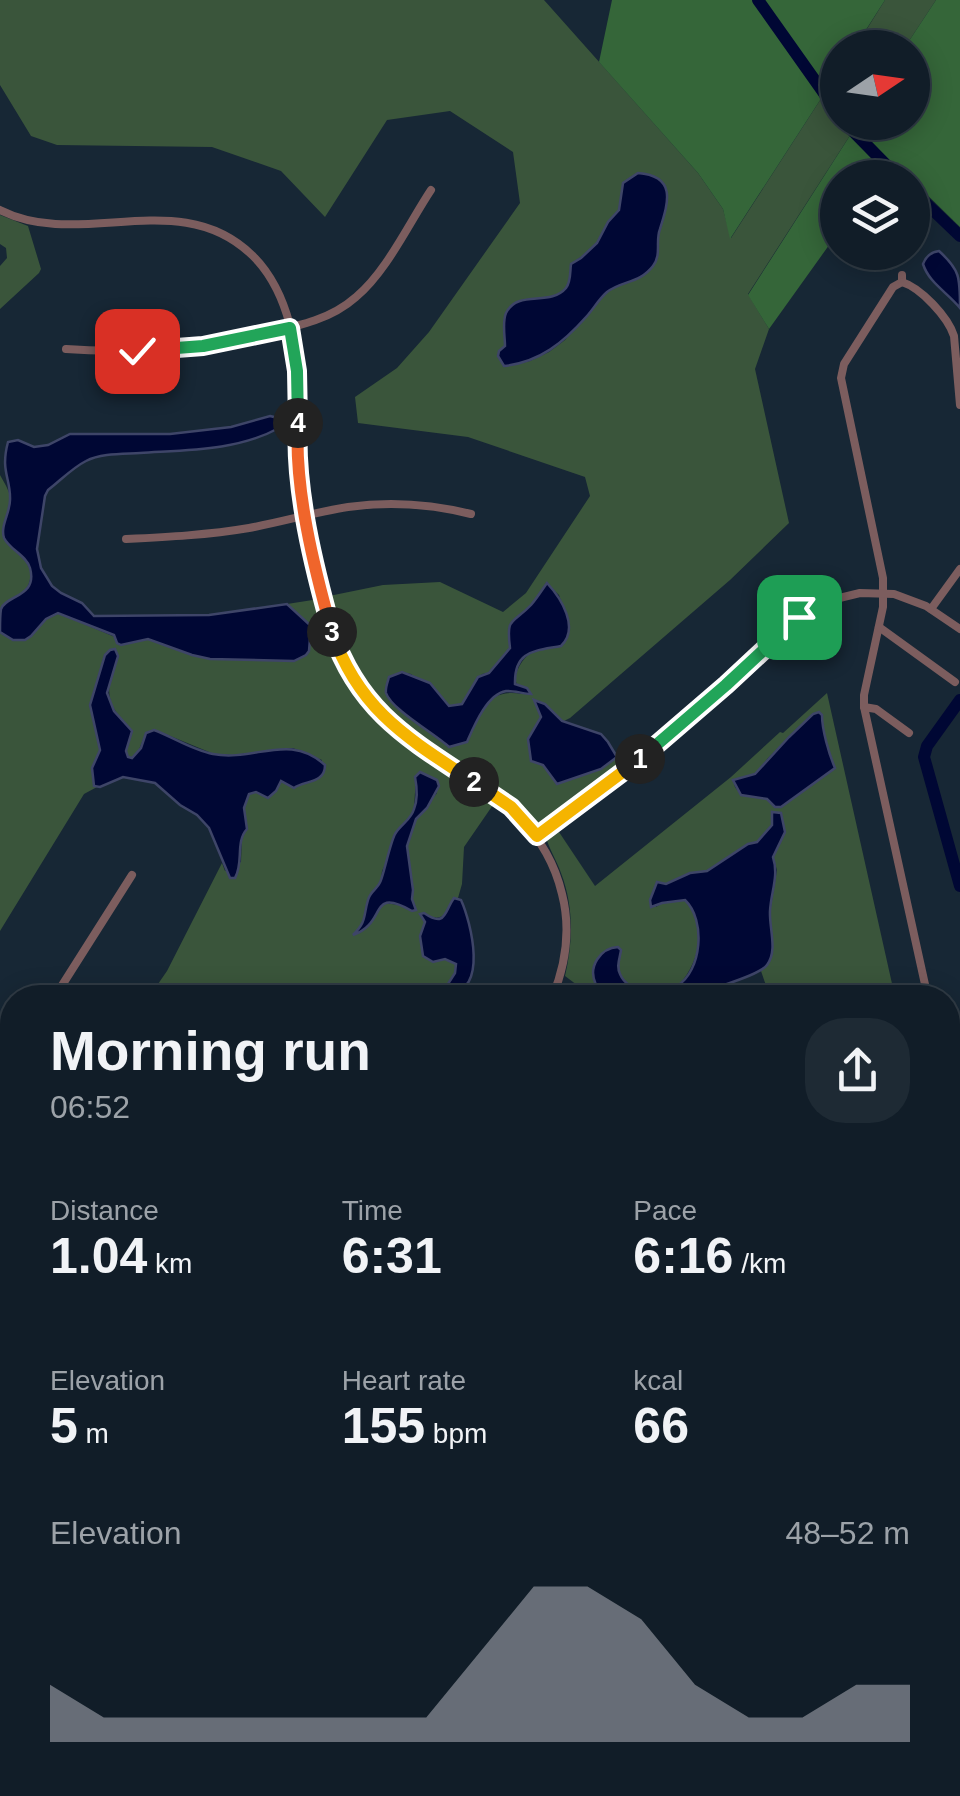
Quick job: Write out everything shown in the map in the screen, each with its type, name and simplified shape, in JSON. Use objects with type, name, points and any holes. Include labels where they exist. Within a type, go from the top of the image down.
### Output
[{"type":"street","points":[[66,349],[137,351],[224,342],[290,328],[335,312],[365,289],[380,270],[431,190]]},
{"type":"street","points":[[0,210],[50,225],[163,220],[206,227],[233,240],[263,268],[280,297],[290,328],[297,371],[298,475],[331,629],[343,660],[359,687],[396,729],[502,800],[537,836],[557,876],[566,920],[565,955],[556,985]]},
{"type":"street","points":[[925,985],[864,707],[884,593],[883,578],[841,378],[844,364],[902,278],[950,325],[960,405]]},
{"type":"street","points":[[126,539],[228,531],[346,507],[386,504],[425,505],[472,514]]},
{"type":"street","points":[[932,609],[960,569]]},
{"type":"street","points":[[537,836],[661,742],[810,609],[828,600],[884,593],[904,597],[932,609],[960,628]]},
{"type":"street","points":[[878,627],[955,682]]},
{"type":"street","points":[[864,707],[876,710],[909,733]]},
{"type":"street","points":[[62,985],[132,876]]},
{"type":"green space","points":[[0,0],[544,0],[698,173],[723,209],[731,238],[820,100],[820,140],[847,140],[834,160],[820,160],[820,182],[748,294],[769,329],[755,369],[789,523],[730,580],[570,718],[562,722],[545,704],[528,739],[557,784],[601,769],[617,757],[624,765],[540,828],[535,826],[508,800],[416,739],[383,710],[349,658],[329,596],[383,585],[440,582],[503,612],[526,593],[590,496],[585,477],[468,437],[358,423],[355,397],[397,368],[429,332],[520,203],[513,152],[450,111],[387,120],[325,217],[281,171],[212,147],[57,145],[31,136],[0,85]],"holes":[[[638,173],[647,174],[667,202],[659,250],[628,283],[616,286],[598,300],[565,340],[530,361],[509,366],[499,351],[505,347],[504,318],[510,307],[516,302],[560,293],[566,287],[572,264],[598,241],[618,212],[626,182]],[[546,583],[559,595],[570,628],[528,655],[515,680],[518,686],[527,688],[522,694],[492,699],[480,713],[467,742],[448,745],[394,703],[389,680],[402,672],[411,674],[449,706],[462,704],[482,674],[488,673],[510,648],[512,622],[533,603]]]},
{"type":"green space","points":[[612,0],[885,0],[866,30],[820,30],[820,100],[730,239],[723,209],[698,173],[599,62]]},
{"type":"green space","points":[[885,0],[936,0],[916,30],[866,30]]},
{"type":"green space","points":[[936,0],[960,0],[960,227],[930,198],[930,160],[834,160],[847,140],[930,140],[930,30],[916,30]]},
{"type":"green space","points":[[820,182],[820,258],[769,329],[748,295]]},
{"type":"green space","points":[[0,215],[28,226],[41,269],[0,309],[0,266],[7,258],[6,248],[0,244]]},
{"type":"green space","points":[[0,475],[10,497],[4,537],[26,562],[31,575],[23,592],[0,609]]},
{"type":"green space","points":[[319,599],[331,639],[362,699],[405,742],[495,802],[464,847],[458,898],[452,900],[442,916],[421,916],[425,922],[420,936],[423,957],[456,964],[452,985],[157,985],[222,863],[225,871],[241,862],[242,835],[247,829],[244,808],[249,794],[256,792],[268,798],[281,781],[298,784],[314,780],[322,760],[293,748],[214,754],[158,731],[144,737],[138,752],[128,757],[131,729],[110,696],[118,656],[113,649],[103,659],[90,705],[100,750],[94,762],[97,787],[84,794],[0,931],[0,632],[5,636],[31,636],[46,619],[58,613],[129,643],[148,639],[210,659],[294,661],[310,645],[311,627],[287,604]],"holes":[[[416,775],[437,793],[416,819],[407,846],[416,907],[383,903],[376,916],[355,934],[364,921],[368,900],[381,880],[395,833],[414,809]]]},
{"type":"green space","points":[[827,693],[892,985],[766,985],[761,971],[772,953],[770,913],[777,870],[773,857],[785,832],[781,814],[772,813],[772,824],[757,842],[707,871],[690,873],[666,884],[658,882],[656,907],[686,900],[697,920],[696,955],[679,985],[628,984],[619,967],[620,955],[597,985],[577,985],[565,976],[570,912],[565,886],[546,837],[557,829],[595,886],[731,777]],"holes":[[[816,713],[822,715],[822,730],[834,768],[781,807],[767,799],[741,795],[735,787],[733,780],[755,774]]]},
{"type":"water","points":[[638,173],[659,179],[667,192],[653,266],[642,276],[607,292],[578,326],[550,350],[504,366],[498,356],[505,346],[506,313],[518,302],[552,297],[566,288],[571,264],[597,243],[619,210],[623,183]]},
{"type":"water","points":[[939,251],[957,275],[960,308],[926,271],[930,270],[930,254]]},
{"type":"water","points":[[270,416],[282,419],[279,428],[246,441],[193,450],[105,455],[81,464],[48,490],[37,549],[41,568],[52,586],[82,603],[94,616],[209,615],[287,604],[311,626],[306,655],[294,661],[210,659],[148,639],[121,645],[114,635],[58,613],[25,640],[13,640],[0,632],[1,609],[26,590],[31,578],[28,563],[3,533],[10,500],[5,468],[8,442],[18,440],[34,447],[70,434],[170,434],[231,427]]},
{"type":"water","points":[[547,583],[566,613],[566,639],[561,646],[522,658],[515,684],[531,694],[499,693],[482,712],[467,742],[449,747],[390,699],[386,691],[389,677],[402,672],[430,683],[449,706],[462,704],[478,677],[489,673],[510,648],[512,622]]},
{"type":"water","points":[[115,649],[118,656],[107,693],[114,711],[132,731],[128,757],[132,758],[141,748],[146,733],[154,730],[213,754],[298,750],[325,765],[322,775],[314,781],[294,788],[281,781],[268,798],[256,792],[249,794],[244,808],[247,829],[241,840],[235,878],[230,878],[209,828],[155,783],[123,777],[94,786],[92,768],[100,750],[90,705],[105,655]]},
{"type":"water","points":[[534,700],[545,704],[562,721],[601,734],[617,757],[601,769],[557,784],[543,765],[531,761],[528,739],[541,717]]},
{"type":"water","points":[[819,712],[835,768],[781,807],[767,799],[741,795],[733,780],[755,774]]},
{"type":"water","points":[[420,772],[437,780],[439,786],[416,819],[407,846],[416,910],[383,904],[371,923],[353,935],[363,922],[369,897],[380,883],[395,834],[413,813],[417,797],[415,777]]},
{"type":"water","points":[[772,812],[781,813],[785,832],[773,857],[773,946],[767,965],[723,985],[678,985],[692,969],[696,957],[696,920],[685,900],[651,907],[657,882],[666,884],[690,873],[707,871],[757,842],[772,825]]},
{"type":"water","points":[[454,898],[461,900],[474,955],[466,985],[447,985],[456,964],[445,959],[433,962],[423,956],[420,936],[425,922],[420,914],[441,919]]},
{"type":"water","points":[[618,947],[618,965],[630,985],[596,985],[593,971],[597,959]]},
{"type":"waterway","points":[[758,0],[820,88]]},
{"type":"waterway","points":[[862,140],[881,160]]},
{"type":"waterway","points":[[930,207],[960,236]]},
{"type":"waterway","points":[[960,700],[927,746],[924,757],[960,886]]},
{"type":"route","points":[[137,351],[203,346],[290,328],[297,371],[298,475],[328,614],[343,660],[367,698],[396,729],[502,800],[537,836],[661,742],[799,617]]}]
